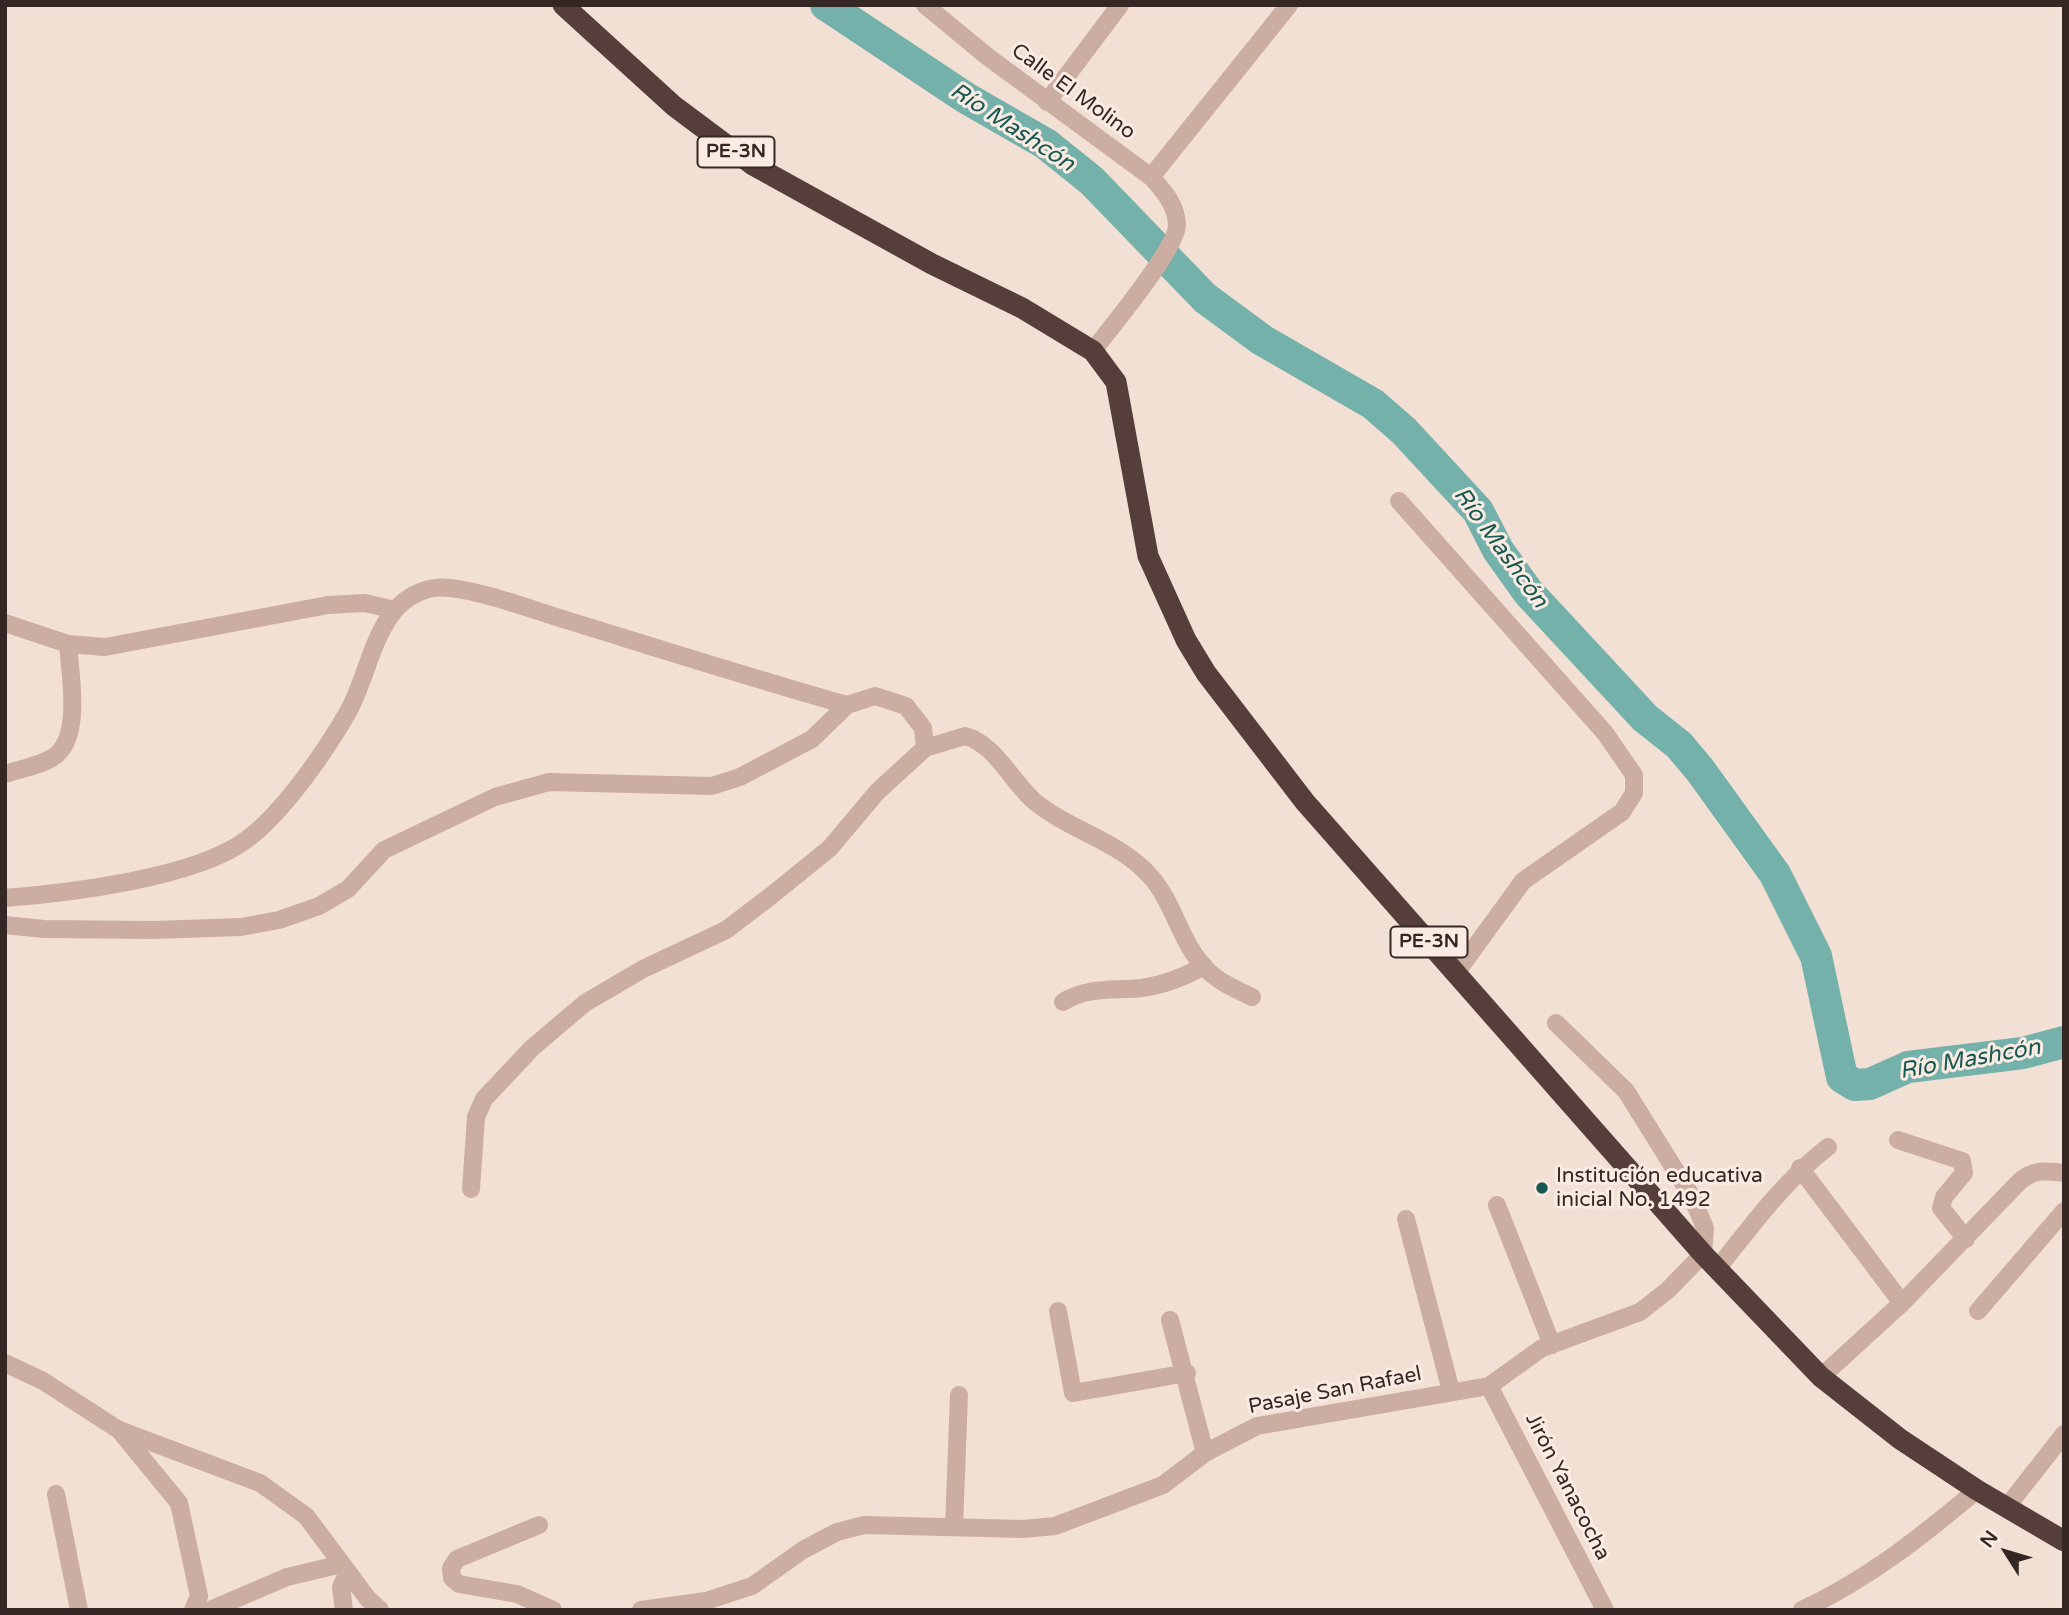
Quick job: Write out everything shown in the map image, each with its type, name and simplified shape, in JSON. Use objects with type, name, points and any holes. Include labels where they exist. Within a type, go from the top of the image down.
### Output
[{"type":"highway","name":"PE-3N","points":[[563,5],[674,106],[753,165],[932,264],[1022,308],[1093,351],[1116,382],[1148,556],[1186,640],[1206,673],[1305,802],[1710,1261],[1821,1377],[1900,1439],[1977,1490],[2064,1541]]},
{"type":"street","name":"Calle El Molino","points":[[925,5],[1047,102],[1151,177],[1167,195],[1175,211],[1177,227],[1153,272],[1093,351]]},
{"type":"street","points":[[1047,102],[1120,5]]},
{"type":"street","points":[[1151,177],[1289,5]]},
{"type":"street","points":[[1399,501],[1596,723],[1634,775],[1634,793],[1622,812],[1523,881],[1456,973]]},
{"type":"street","points":[[5,898],[115,883],[178,869],[223,853],[244,842],[271,818],[300,783],[349,710],[374,647],[395,610],[414,595],[449,587],[847,705]]},
{"type":"street","points":[[5,623],[68,644],[114,646],[328,605],[365,603],[395,610]]},
{"type":"street","points":[[5,775],[52,758],[68,743],[72,724],[68,644]]},
{"type":"street","points":[[5,925],[44,929],[154,930],[241,928],[279,920],[319,905],[348,889],[384,850],[495,797],[550,782],[712,786],[740,777],[812,739],[847,705],[875,696],[906,706],[923,728],[925,748]]},
{"type":"street","points":[[471,1189],[476,1117],[484,1099],[532,1048],[585,1003],[643,969],[726,930],[830,848],[877,792],[925,748],[965,736],[974,738],[1047,810],[1116,848],[1139,866],[1159,888],[1203,966],[1222,981],[1252,997]]},
{"type":"street","points":[[1063,1002],[1083,991],[1143,988],[1171,982],[1203,966]]},
{"type":"street","points":[[1556,1023],[1626,1091],[1653,1130],[1692,1197],[1705,1228],[1710,1261]]},
{"type":"street","points":[[1898,1140],[1962,1161],[1964,1173],[1944,1197],[1941,1208],[1966,1239]]},
{"type":"street","points":[[1489,1386],[1525,1357],[1640,1311],[1710,1261],[1800,1168],[1828,1147]]},
{"type":"street","points":[[1800,1168],[1902,1303]]},
{"type":"street","points":[[1821,1377],[1902,1303],[2031,1172],[2064,1172]]},
{"type":"street","points":[[1497,1205],[1552,1345]]},
{"type":"street","points":[[1978,1311],[2064,1211]]},
{"type":"street","points":[[1406,1219],[1451,1391]]},
{"type":"street","points":[[1058,1311],[1073,1393],[1187,1373]]},
{"type":"street","points":[[1170,1320],[1187,1373],[1205,1453]]},
{"type":"street","points":[[5,1363],[43,1381],[119,1430],[260,1483],[306,1516],[368,1599],[380,1610]]},
{"type":"street","name":"Pasaje San Rafael","points":[[641,1610],[706,1601],[752,1586],[803,1550],[837,1532],[864,1525],[1055,1526],[1163,1485],[1205,1453],[1257,1426],[1489,1386]]},
{"type":"street","name":"Jirón Yanacocha","points":[[1489,1386],[1605,1610]]},
{"type":"street","points":[[954,1527],[959,1395]]},
{"type":"street","points":[[119,1430],[179,1503],[199,1596],[193,1610]]},
{"type":"street","points":[[2007,1508],[2064,1434]]},
{"type":"street","points":[[1802,1610],[1846,1589],[1909,1547],[1977,1490]]},
{"type":"street","points":[[56,1494],[79,1610]]},
{"type":"street","points":[[539,1525],[457,1559],[451,1568],[452,1578],[459,1584],[517,1594],[553,1610]]},
{"type":"street","points":[[210,1610],[287,1577],[345,1568]]},
{"type":"street","points":[[344,1610],[341,1587],[345,1568]]},
{"type":"waterway","name":"Río Mashcón","points":[[826,5],[966,98],[1046,144],[1092,181],[1205,298],[1262,340],[1373,404],[1404,431],[1478,511],[1498,550],[1528,592],[1645,718],[1679,745],[1700,770],[1775,874],[1816,956],[1842,1077],[1855,1085],[1870,1084],[1908,1067],[2023,1053],[2064,1042]]},
{"type":"place","name":"Institución educativa inicial No. 1492","points":[[1542,1188]]}]
